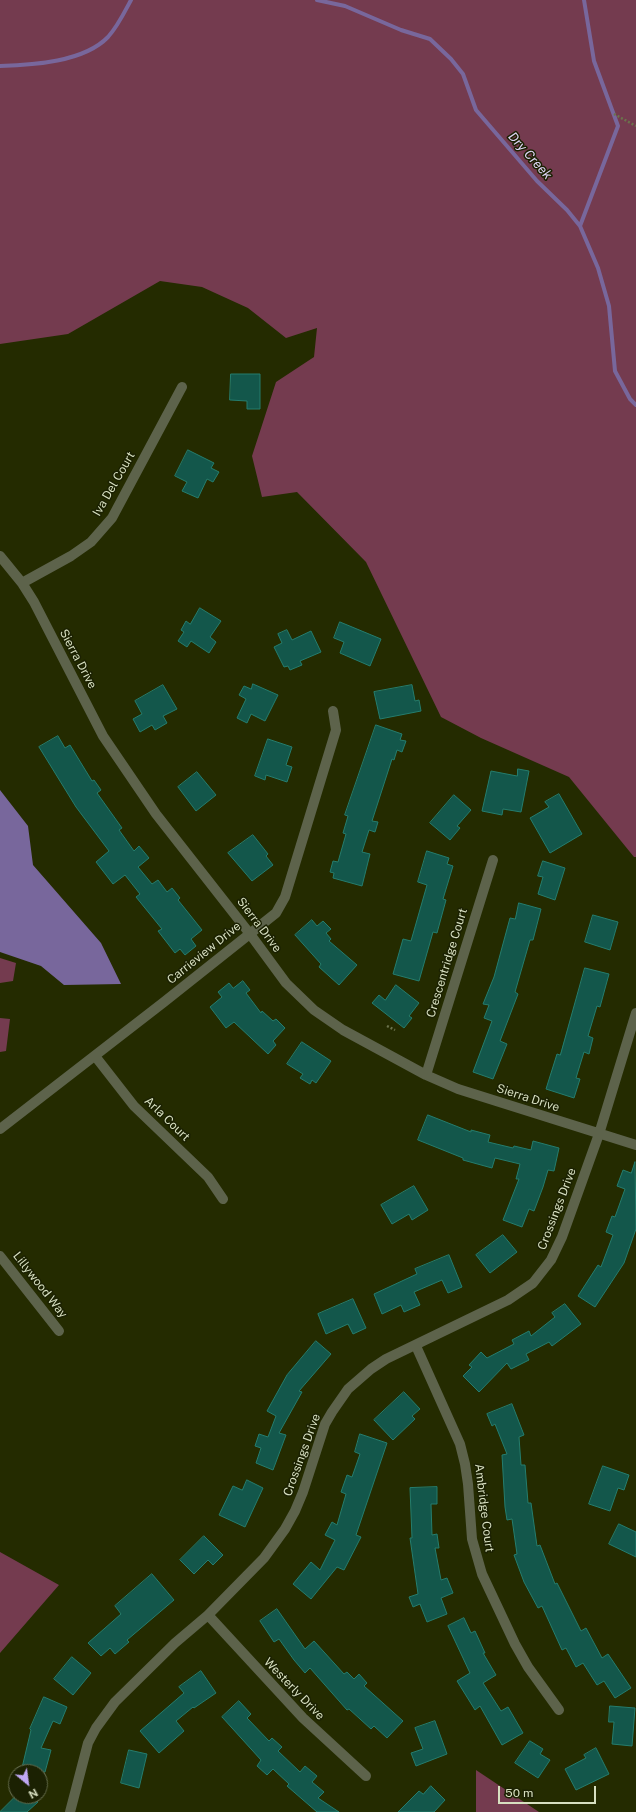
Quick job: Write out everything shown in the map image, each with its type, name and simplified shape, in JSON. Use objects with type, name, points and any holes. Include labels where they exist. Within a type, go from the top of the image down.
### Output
[{"type":"street","name":"Iva Del Court","points":[[22,583],[71,556],[91,542],[112,518],[182,387]]},
{"type":"street","name":"Sierra Drive","points":[[0,556],[22,583],[103,736],[156,814],[250,934],[286,983],[314,1010],[343,1030],[426,1075],[458,1089],[636,1145]]},
{"type":"street","name":"Carrieview Drive","points":[[0,1129],[276,913],[285,897],[336,730],[333,711]]},
{"type":"street","name":"Crescentridge Court","points":[[426,1075],[493,860]]},
{"type":"street","name":"Crossings Drive","points":[[70,1812],[88,1743],[96,1728],[115,1702],[175,1643],[208,1615],[264,1558],[285,1529],[303,1492],[325,1424],[348,1389],[371,1369],[386,1359],[416,1346],[508,1300],[533,1282],[551,1260],[562,1237],[599,1134],[636,1013]]},
{"type":"street","name":"Arla Court","points":[[94,1056],[134,1106],[208,1177],[223,1199]]},
{"type":"street","name":"Lillywood Way","points":[[0,1256],[59,1331]]},
{"type":"street","name":"Ambridge Court","points":[[416,1346],[460,1444],[466,1464],[472,1539],[482,1574],[518,1650],[528,1667],[559,1710]]},
{"type":"street","name":"Westerly Drive","points":[[208,1615],[303,1718],[366,1776]]},
{"type":"path","points":[[614,114],[636,126]]},
{"type":"path","points":[[387,1026],[395,1030]]},
{"type":"shaded area","points":[[0,0],[636,0],[636,857],[634,857],[569,777],[481,738],[441,717],[366,562],[297,492],[262,497],[252,456],[276,382],[314,357],[317,328],[286,338],[248,308],[202,287],[160,281],[68,334],[0,344]]},
{"type":"shaded area","points":[[0,790],[28,826],[33,865],[101,943],[121,984],[64,985],[41,966],[0,952]]},
{"type":"shaded area","points":[[0,958],[16,963],[13,981],[0,983]]},
{"type":"shaded area","points":[[0,1018],[10,1019],[6,1051],[0,1052]]},
{"type":"shaded area","points":[[0,1552],[59,1585],[0,1653]]},
{"type":"shaded area","points":[[476,1770],[539,1812],[476,1812]]},
{"type":"building","points":[[231,374],[260,374],[260,409],[247,409],[247,401],[230,400]]},
{"type":"building","points":[[188,450],[214,463],[211,468],[219,472],[213,482],[207,479],[198,498],[182,491],[187,482],[175,476]]},
{"type":"building","points":[[200,608],[221,621],[210,637],[216,642],[209,653],[191,641],[187,647],[178,641],[184,632],[181,630],[186,621],[190,624]]},
{"type":"building","points":[[340,622],[381,639],[370,666],[340,653],[344,642],[334,638]]},
{"type":"building","points":[[287,630],[292,640],[311,631],[321,652],[300,661],[302,665],[290,670],[288,666],[284,667],[274,647],[282,643],[278,634]]},
{"type":"building","points":[[253,684],[278,695],[265,721],[251,714],[247,723],[237,718],[246,699],[239,695],[244,686],[251,689]]},
{"type":"building","points":[[163,685],[177,709],[163,716],[167,723],[155,730],[152,725],[140,732],[133,719],[142,714],[135,701]]},
{"type":"building","points":[[412,685],[415,701],[419,700],[421,711],[380,719],[374,692]]},
{"type":"building","points":[[376,725],[402,734],[400,740],[406,741],[402,752],[397,750],[394,760],[392,759],[372,821],[378,822],[375,832],[369,830],[362,852],[370,854],[362,886],[333,878],[334,873],[330,872],[333,861],[338,862],[346,834],[343,833],[348,816],[345,815]]},
{"type":"building","points":[[58,736],[65,748],[70,745],[92,781],[94,780],[101,790],[97,793],[122,828],[119,830],[134,851],[139,846],[149,858],[138,867],[152,884],[158,880],[167,892],[172,888],[180,898],[178,900],[202,930],[191,939],[196,946],[185,955],[180,949],[175,953],[158,931],[162,929],[136,897],[140,894],[125,875],[113,884],[96,862],[109,851],[76,807],[39,747]]},
{"type":"building","points":[[268,739],[292,747],[286,765],[292,767],[287,782],[266,775],[265,780],[255,776]]},
{"type":"building","points":[[518,769],[529,771],[521,812],[503,809],[502,815],[482,811],[491,771],[517,776]]},
{"type":"building","points":[[197,772],[216,795],[196,811],[178,787]]},
{"type":"building","points":[[559,794],[582,834],[550,853],[530,818],[549,807],[545,802]]},
{"type":"building","points":[[454,795],[471,810],[457,826],[460,828],[450,840],[430,823]]},
{"type":"building","points":[[253,835],[268,854],[266,856],[273,865],[252,881],[228,853]]},
{"type":"building","points":[[427,851],[449,858],[447,864],[453,866],[443,899],[446,900],[437,933],[433,932],[419,981],[393,974],[403,939],[411,941],[427,885],[418,882]]},
{"type":"building","points":[[543,861],[565,868],[555,900],[538,894],[543,877],[538,876]]},
{"type":"building","points":[[519,903],[541,909],[533,940],[530,940],[515,992],[518,994],[500,1041],[507,1044],[493,1079],[473,1072],[492,1021],[484,1018],[489,1005],[483,1004],[494,977],[510,918],[515,919]]},
{"type":"building","points":[[593,915],[618,922],[610,950],[585,942]]},
{"type":"building","points":[[312,920],[317,926],[323,921],[331,929],[326,933],[331,939],[329,941],[357,965],[339,985],[319,967],[321,964],[295,935]]},
{"type":"building","points":[[585,968],[609,974],[600,1007],[597,1006],[588,1036],[593,1038],[589,1054],[584,1052],[576,1078],[580,1079],[574,1098],[546,1089],[557,1054],[560,1055]]},
{"type":"building","points":[[243,981],[250,990],[246,993],[261,1013],[262,1011],[273,1021],[276,1019],[285,1028],[273,1041],[276,1045],[268,1054],[234,1022],[226,1028],[210,1007],[222,997],[218,992],[229,983],[233,988]]},
{"type":"building","points":[[396,985],[419,1003],[409,1016],[412,1018],[404,1028],[372,1003],[379,995],[385,1000]]},
{"type":"building","points":[[302,1042],[331,1061],[316,1083],[312,1080],[310,1084],[300,1078],[303,1074],[287,1064]]},
{"type":"building","points":[[428,1115],[471,1132],[471,1130],[490,1135],[488,1142],[513,1148],[514,1146],[531,1150],[533,1141],[559,1148],[554,1171],[548,1170],[534,1211],[529,1209],[522,1227],[503,1220],[519,1179],[516,1179],[520,1164],[495,1158],[492,1168],[463,1160],[463,1158],[418,1140]]},
{"type":"building","points":[[635,1162],[636,1229],[624,1263],[595,1307],[578,1296],[598,1265],[601,1267],[613,1235],[606,1232],[612,1216],[615,1217],[625,1189],[617,1186],[623,1170],[631,1173]]},
{"type":"building","points":[[414,1186],[428,1210],[412,1220],[409,1214],[392,1224],[381,1205]]},
{"type":"building","points":[[503,1235],[517,1252],[490,1273],[476,1255]]},
{"type":"building","points":[[449,1255],[462,1287],[448,1293],[442,1280],[414,1292],[420,1305],[404,1312],[401,1305],[382,1314],[374,1294],[417,1274],[415,1269]]},
{"type":"building","points":[[353,1299],[366,1328],[353,1334],[348,1324],[326,1334],[318,1314]]},
{"type":"building","points":[[565,1304],[581,1324],[552,1346],[549,1342],[526,1354],[529,1360],[511,1369],[507,1363],[479,1392],[463,1376],[472,1367],[469,1365],[481,1352],[487,1358],[514,1344],[512,1340],[529,1331],[531,1336],[555,1317],[552,1313]]},
{"type":"building","points":[[316,1341],[331,1354],[299,1391],[302,1392],[279,1433],[286,1435],[273,1470],[256,1463],[261,1448],[255,1446],[259,1434],[268,1437],[276,1416],[267,1411],[287,1375]]},
{"type":"building","points":[[404,1392],[420,1409],[412,1416],[415,1419],[393,1440],[374,1420]]},
{"type":"building","points":[[512,1404],[524,1435],[519,1437],[521,1465],[525,1465],[528,1503],[531,1503],[537,1546],[540,1545],[555,1584],[557,1583],[581,1631],[586,1628],[602,1658],[608,1654],[631,1688],[615,1698],[604,1681],[597,1685],[583,1663],[576,1667],[566,1648],[562,1650],[542,1606],[538,1608],[524,1582],[514,1555],[517,1554],[512,1519],[507,1520],[505,1507],[502,1455],[507,1454],[495,1424],[492,1426],[487,1414]]},
{"type":"building","points":[[360,1434],[387,1443],[356,1535],[361,1537],[344,1570],[337,1567],[311,1599],[293,1584],[311,1562],[320,1570],[335,1540],[325,1535],[332,1522],[337,1525],[346,1494],[341,1492],[347,1475],[352,1477],[360,1454],[355,1452]]},
{"type":"building","points":[[603,1466],[629,1475],[624,1490],[618,1488],[610,1511],[589,1504]]},
{"type":"building","points":[[247,1480],[263,1488],[245,1527],[219,1515],[233,1486],[242,1490]]},
{"type":"building","points":[[437,1487],[437,1504],[431,1504],[432,1535],[437,1534],[439,1548],[435,1548],[441,1580],[447,1578],[453,1593],[441,1598],[447,1614],[427,1622],[420,1604],[413,1607],[409,1597],[418,1594],[410,1538],[412,1538],[410,1488]]},
{"type":"building","points":[[619,1524],[636,1532],[636,1557],[609,1544]]},
{"type":"building","points":[[204,1536],[223,1555],[213,1565],[208,1560],[194,1574],[180,1560]]},
{"type":"building","points":[[152,1574],[174,1600],[127,1640],[129,1642],[115,1654],[110,1648],[101,1656],[88,1643],[121,1614],[115,1606]]},
{"type":"building","points":[[277,1609],[305,1649],[314,1641],[344,1674],[347,1672],[354,1679],[359,1674],[367,1683],[364,1686],[403,1721],[387,1738],[374,1726],[371,1729],[349,1709],[347,1710],[310,1668],[305,1673],[279,1639],[274,1642],[260,1621]]},
{"type":"building","points":[[464,1618],[471,1633],[475,1631],[485,1653],[483,1653],[496,1675],[483,1683],[501,1711],[508,1707],[523,1733],[502,1745],[480,1706],[475,1710],[457,1681],[470,1673],[448,1626]]},
{"type":"building","points":[[72,1657],[91,1673],[73,1695],[54,1679]]},
{"type":"building","points":[[201,1671],[216,1693],[194,1708],[193,1707],[176,1721],[184,1731],[159,1753],[140,1731],[184,1693],[179,1687]]},
{"type":"building","points":[[44,1697],[67,1707],[60,1724],[53,1721],[41,1748],[51,1750],[47,1764],[23,1764],[30,1729]]},
{"type":"building","points":[[239,1701],[251,1714],[247,1718],[269,1741],[272,1738],[282,1747],[278,1751],[300,1772],[305,1766],[317,1776],[312,1782],[324,1792],[318,1798],[339,1812],[317,1812],[287,1786],[289,1784],[273,1769],[267,1775],[257,1766],[261,1760],[222,1717]]},
{"type":"building","points":[[610,1706],[635,1708],[632,1746],[612,1744],[614,1722],[609,1722]]},
{"type":"building","points":[[435,1721],[447,1754],[416,1766],[411,1753],[423,1749],[415,1728]]},
{"type":"building","points":[[530,1741],[543,1749],[540,1754],[550,1760],[538,1778],[515,1763]]},
{"type":"building","points":[[596,1748],[609,1774],[576,1790],[565,1769],[586,1758],[584,1755]]},
{"type":"building","points":[[129,1750],[147,1754],[139,1788],[121,1783]]},
{"type":"building","points":[[431,1786],[445,1800],[434,1812],[398,1812],[419,1791],[423,1794]]},
{"type":"building","points":[[8,1804],[36,1804],[27,1812],[0,1812]]},
{"type":"waterway","name":"Dry Creek","points":[[0,66],[42,63],[72,57],[86,52],[98,45],[112,33],[131,0]]},
{"type":"waterway","name":"Dry Creek","points":[[317,0],[345,6],[401,30],[430,39],[451,59],[463,74],[476,110],[537,181],[567,210],[580,226],[598,268],[609,306],[615,371],[630,399],[636,405]]},
{"type":"waterway","points":[[580,226],[618,126],[594,61],[584,0]]}]
